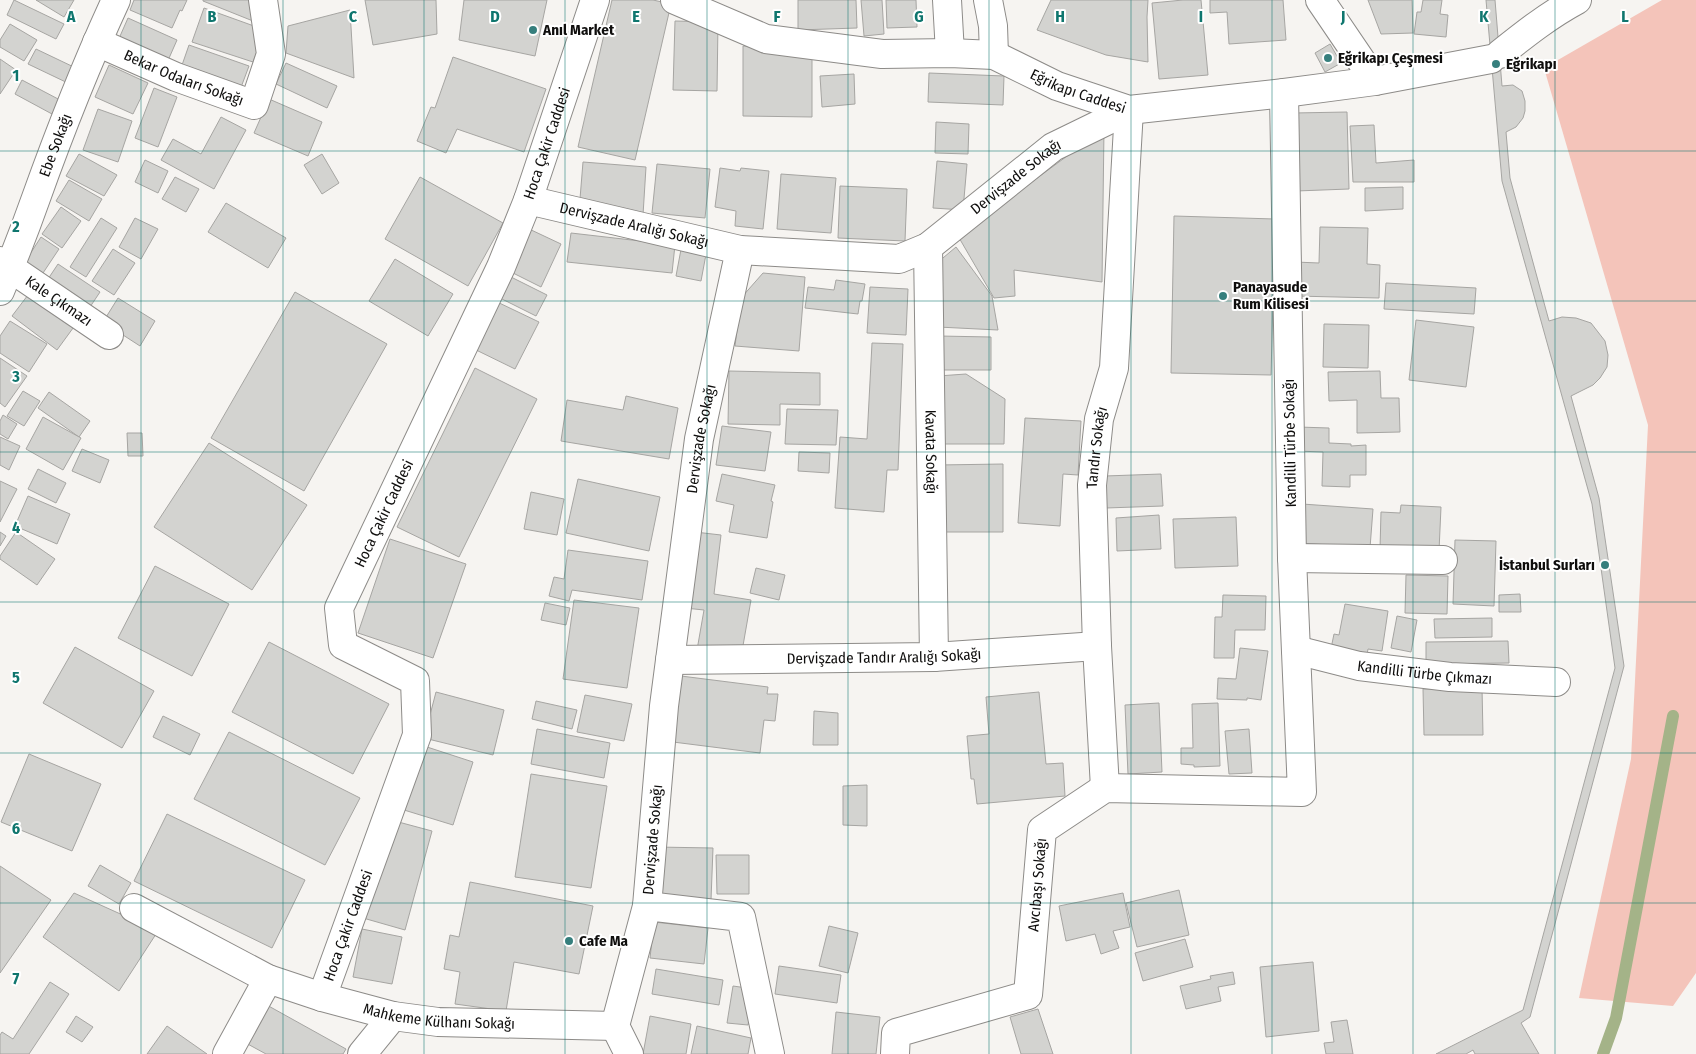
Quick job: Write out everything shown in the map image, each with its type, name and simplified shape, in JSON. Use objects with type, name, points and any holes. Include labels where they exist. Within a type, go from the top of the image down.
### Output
[{"type":"street","name":"Ebe Sokağı","points":[[3,273],[116,0]]},
{"type":"street","name":"Bekar Odaları Sokağı","points":[[97,42],[176,77],[254,105],[271,54],[263,0]]},
{"type":"street","name":"Hoca Çakir Caddesi","points":[[322,997],[417,735],[416,681],[343,645],[339,608],[501,267],[528,200],[595,0]]},
{"type":"street","name":"Eğrikapı Caddesi","points":[[675,0],[766,39],[882,54],[994,55],[1057,86],[1129,110],[1284,94],[1375,81],[1496,57],[1559,10],[1577,0]]},
{"type":"street","points":[[947,0],[950,54]]},
{"type":"street","points":[[988,0],[993,26],[994,55]]},
{"type":"street","points":[[1320,0],[1375,81]]},
{"type":"street","name":"Kandilli Türbe Sokağı","points":[[1105,788],[1302,792],[1292,558],[1284,94]]},
{"type":"street","name":"Dervişzade Sokağı","points":[[615,1026],[648,906],[664,706],[699,439],[740,250],[899,259],[928,247],[1054,146],[1129,110]]},
{"type":"street","name":"Tandır Sokağı","points":[[1105,788],[1097,646],[1092,485],[1099,420],[1114,368],[1129,110]]},
{"type":"street","name":"Dervişzade Aralığı Sokağı","points":[[528,200],[740,250]]},
{"type":"street","name":"Kavata Sokağı","points":[[928,247],[934,657]]},
{"type":"street","name":"Kale Çıkmazı","points":[[3,273],[109,334]]},
{"type":"street","points":[[1292,558],[1443,560]]},
{"type":"street","name":"Dervişzade Tandır Aralığı Sokağı","points":[[670,660],[934,657],[1097,646]]},
{"type":"street","name":"Kandilli Türbe Çıkmazı","points":[[1296,650],[1359,666],[1450,677],[1556,682]]},
{"type":"street","name":"Avcıbaşı Sokağı","points":[[895,1054],[896,1033],[1028,995],[1042,830],[1105,788]]},
{"type":"street","points":[[648,906],[741,917],[770,1054]]},
{"type":"street","name":"Mahkeme Külhanı Sokağı","points":[[134,908],[268,979],[322,997],[393,1016],[438,1022],[615,1026]]},
{"type":"street","points":[[227,1054],[268,979]]},
{"type":"street","points":[[362,1054],[393,1016]]},
{"type":"street","points":[[615,1026],[629,1054]]},
{"type":"shaded area","points":[[1662,0],[1696,0],[1696,973],[1673,1006],[1579,998],[1631,759],[1648,425],[1544,68]]},
{"type":"building","points":[[14,0],[64,24],[56,39],[7,15]]},
{"type":"building","points":[[36,0],[74,0],[64,17]]},
{"type":"building","points":[[134,0],[187,0],[172,28],[130,10]]},
{"type":"building","points":[[254,0],[253,21],[203,1]]},
{"type":"building","points":[[365,0],[436,0],[437,34],[373,45]]},
{"type":"building","points":[[464,0],[547,0],[535,56],[459,40]]},
{"type":"building","points":[[612,0],[653,0],[671,4],[635,160],[578,147]]},
{"type":"building","points":[[798,0],[856,0],[857,28],[798,30]]},
{"type":"building","points":[[861,0],[882,0],[884,34],[864,36]]},
{"type":"building","points":[[886,0],[916,0],[917,27],[887,28]]},
{"type":"building","points":[[1051,0],[1148,0],[1148,62],[1106,55],[1037,30]]},
{"type":"building","points":[[1201,0],[1208,75],[1159,79],[1152,3]]},
{"type":"building","points":[[1210,0],[1283,0],[1286,40],[1229,44],[1227,12],[1210,13]]},
{"type":"building","points":[[1368,0],[1412,0],[1413,33],[1381,34]]},
{"type":"building","points":[[1423,0],[1442,0],[1440,14],[1448,15],[1446,37],[1414,34],[1417,12],[1421,12]]},
{"type":"building","name":"İstanbul Surları","points":[[1486,0],[1495,0],[1502,86],[1513,85],[1522,91],[1525,101],[1523,118],[1516,127],[1506,132],[1510,178],[1549,321],[1562,317],[1576,318],[1591,323],[1605,341],[1608,355],[1607,367],[1600,378],[1593,385],[1571,396],[1599,498],[1624,666],[1530,1017],[1521,1023],[1539,1054],[1475,1054],[1473,1050],[1466,1054],[1436,1054],[1523,1010],[1615,668],[1592,504],[1502,181]]},
{"type":"building","points":[[204,8],[265,30],[253,62],[192,42]]},
{"type":"building","points":[[350,10],[354,78],[286,53],[288,26]]},
{"type":"building","points":[[128,18],[177,40],[166,65],[117,43]]},
{"type":"building","points":[[675,21],[718,22],[717,91],[673,90]]},
{"type":"building","points":[[10,24],[37,40],[24,61],[0,47],[0,40]]},
{"type":"building","name":"Eğrikapı Çeşmesi","points":[[1330,44],[1341,63],[1325,72],[1315,53]]},
{"type":"building","points":[[189,45],[249,66],[240,90],[181,68]]},
{"type":"building","points":[[743,46],[812,46],[812,117],[743,116]]},
{"type":"building","points":[[36,49],[80,70],[72,85],[28,64]]},
{"type":"building","points":[[453,57],[546,89],[524,152],[457,129],[446,153],[417,141],[431,107],[435,108]]},
{"type":"building","points":[[0,59],[16,70],[0,94]]},
{"type":"building","points":[[286,63],[337,86],[327,108],[276,84]]},
{"type":"building","points":[[109,65],[148,83],[133,114],[95,97]]},
{"type":"building","points":[[929,73],[1004,76],[1003,105],[928,102]]},
{"type":"building","points":[[854,74],[855,104],[822,107],[820,76]]},
{"type":"building","points":[[22,80],[60,100],[52,114],[15,94]]},
{"type":"building","points":[[154,88],[177,97],[158,147],[135,138]]},
{"type":"building","points":[[269,99],[322,122],[308,156],[254,133]]},
{"type":"building","points":[[98,109],[132,121],[118,162],[83,150]]},
{"type":"building","points":[[1347,112],[1349,189],[1296,191],[1294,113]]},
{"type":"building","points":[[221,117],[246,130],[214,189],[161,160],[173,139],[201,154]]},
{"type":"building","points":[[936,122],[969,124],[968,154],[935,153]]},
{"type":"building","points":[[1374,125],[1376,163],[1414,160],[1414,182],[1353,182],[1350,126]]},
{"type":"building","points":[[1104,129],[1102,282],[1014,270],[1015,296],[994,298],[958,236]]},
{"type":"building","points":[[79,154],[117,175],[104,196],[66,176]]},
{"type":"building","points":[[322,154],[339,183],[322,194],[304,165]]},
{"type":"building","points":[[145,160],[168,171],[158,193],[135,182]]},
{"type":"building","points":[[937,161],[967,164],[963,210],[933,208]]},
{"type":"building","points":[[583,162],[646,167],[643,215],[579,211]]},
{"type":"building","points":[[657,164],[710,169],[705,218],[652,213]]},
{"type":"building","points":[[720,168],[740,171],[741,168],[769,171],[763,229],[735,226],[736,211],[715,207]]},
{"type":"building","points":[[781,174],[836,178],[831,233],[777,229]]},
{"type":"building","points":[[175,177],[199,189],[186,212],[162,199]]},
{"type":"building","points":[[420,177],[503,223],[468,286],[385,239]]},
{"type":"building","points":[[69,180],[102,199],[89,221],[56,201]]},
{"type":"building","points":[[840,186],[907,189],[905,241],[838,238]]},
{"type":"building","points":[[1403,187],[1403,209],[1365,211],[1365,188]]},
{"type":"building","points":[[226,203],[286,238],[268,268],[208,232]]},
{"type":"building","points":[[61,207],[81,221],[62,248],[42,234]]},
{"type":"building","name":"Panayasude Rum Kilisesi","points":[[1174,216],[1275,219],[1271,375],[1171,373]]},
{"type":"building","points":[[101,218],[117,228],[86,277],[70,267]]},
{"type":"building","points":[[135,218],[158,229],[141,259],[119,247]]},
{"type":"building","points":[[1320,227],[1368,228],[1367,264],[1380,265],[1379,298],[1295,296],[1295,262],[1319,263]]},
{"type":"building","points":[[527,228],[561,244],[541,287],[507,270]]},
{"type":"building","points":[[571,233],[675,245],[672,273],[567,262]]},
{"type":"building","points":[[41,237],[59,249],[39,279],[21,268]]},
{"type":"building","points":[[682,244],[707,249],[701,281],[676,276]]},
{"type":"building","points":[[956,247],[992,296],[998,330],[938,327],[937,263]]},
{"type":"building","points":[[113,249],[135,263],[114,295],[92,281]]},
{"type":"building","points":[[395,259],[453,294],[428,336],[369,301]]},
{"type":"building","points":[[58,264],[100,292],[88,310],[46,282]]},
{"type":"building","points":[[763,273],[805,277],[799,351],[735,346],[741,298]]},
{"type":"building","points":[[509,276],[547,295],[536,316],[498,297]]},
{"type":"building","points":[[836,280],[865,284],[858,314],[805,308],[808,287],[834,290]]},
{"type":"building","points":[[1386,283],[1476,288],[1474,314],[1384,309]]},
{"type":"building","points":[[870,287],[908,289],[906,335],[867,333]]},
{"type":"building","points":[[31,291],[76,324],[57,350],[12,316]]},
{"type":"building","points":[[295,292],[387,344],[304,491],[211,438]]},
{"type":"building","points":[[118,298],[155,321],[140,346],[103,322]]},
{"type":"building","points":[[493,300],[539,322],[515,369],[470,347]]},
{"type":"building","points":[[1416,320],[1474,327],[1466,387],[1409,380]]},
{"type":"building","points":[[10,321],[47,344],[29,372],[0,353],[0,336]]},
{"type":"building","points":[[1324,324],[1369,325],[1368,368],[1323,367]]},
{"type":"building","points":[[939,336],[991,337],[991,370],[939,370]]},
{"type":"building","points":[[872,343],[903,344],[898,470],[887,470],[884,512],[835,508],[840,437],[867,439]]},
{"type":"building","points":[[0,358],[27,376],[5,407],[0,403]]},
{"type":"building","points":[[475,368],[537,399],[459,557],[397,527]]},
{"type":"building","points":[[729,371],[820,373],[820,405],[780,404],[780,425],[728,424]]},
{"type":"building","points":[[1380,371],[1381,398],[1399,398],[1400,432],[1357,433],[1357,400],[1329,401],[1328,372]]},
{"type":"building","points":[[966,374],[1005,399],[1004,444],[939,444],[938,376]]},
{"type":"building","points":[[23,391],[40,401],[24,426],[7,416]]},
{"type":"building","points":[[49,392],[90,421],[79,437],[38,408]]},
{"type":"building","points":[[626,396],[678,408],[669,459],[561,441],[567,400],[623,410]]},
{"type":"building","points":[[787,409],[838,410],[836,445],[785,444]]},
{"type":"building","points":[[3,415],[17,424],[8,439],[0,434],[0,421]]},
{"type":"building","points":[[43,417],[81,438],[63,470],[26,449]]},
{"type":"building","points":[[1025,418],[1081,421],[1078,475],[1063,474],[1060,526],[1018,523]]},
{"type":"building","points":[[722,426],[771,432],[765,471],[716,465]]},
{"type":"building","points":[[1298,427],[1329,428],[1329,443],[1351,444],[1351,446],[1366,445],[1366,475],[1350,475],[1350,487],[1322,486],[1323,452],[1297,451]]},
{"type":"building","points":[[127,433],[142,433],[143,456],[128,456]]},
{"type":"building","points":[[0,437],[20,446],[9,470],[0,465]]},
{"type":"building","points":[[209,443],[307,505],[252,590],[154,527]]},
{"type":"building","points":[[82,449],[109,460],[100,483],[72,471]]},
{"type":"building","points":[[799,452],[830,453],[829,473],[798,471]]},
{"type":"building","points":[[1003,464],[1003,532],[938,532],[938,465]]},
{"type":"building","points":[[38,469],[66,483],[56,503],[28,489]]},
{"type":"building","points":[[722,474],[775,485],[771,501],[773,502],[767,538],[729,532],[734,505],[716,501]]},
{"type":"building","points":[[1161,474],[1163,506],[1106,508],[1105,476]]},
{"type":"building","points":[[578,479],[660,497],[649,551],[566,533]]},
{"type":"building","points":[[0,481],[17,489],[0,522]]},
{"type":"building","points":[[531,492],[564,499],[557,535],[524,529]]},
{"type":"building","points":[[28,496],[70,514],[57,544],[15,526]]},
{"type":"building","points":[[1302,504],[1373,509],[1370,548],[1300,543]]},
{"type":"building","points":[[1401,505],[1441,507],[1439,551],[1380,549],[1381,512],[1400,513]]},
{"type":"building","points":[[1159,515],[1161,549],[1117,551],[1116,518]]},
{"type":"building","points":[[1236,517],[1238,566],[1175,568],[1173,519]]},
{"type":"building","points":[[0,532],[6,536],[0,546]]},
{"type":"building","points":[[16,532],[55,559],[37,585],[0,559],[0,556]]},
{"type":"building","points":[[695,532],[721,535],[714,594],[751,600],[741,657],[697,650],[704,610],[685,608]]},
{"type":"building","points":[[390,539],[466,564],[433,658],[358,633]]},
{"type":"building","points":[[1455,540],[1496,541],[1494,606],[1453,604]]},
{"type":"building","points":[[568,550],[648,561],[642,600],[572,590],[569,601],[549,596],[554,577],[564,579]]},
{"type":"building","points":[[155,566],[229,604],[192,676],[118,638]]},
{"type":"building","points":[[756,568],[785,575],[779,600],[750,593]]},
{"type":"building","points":[[1406,575],[1448,576],[1447,614],[1405,613]]},
{"type":"building","points":[[1520,594],[1521,612],[1499,612],[1499,595]]},
{"type":"building","points":[[1223,595],[1266,596],[1265,630],[1235,630],[1234,658],[1214,658],[1215,617],[1222,617]]},
{"type":"building","points":[[574,600],[639,608],[627,688],[563,679]]},
{"type":"building","points":[[545,603],[570,608],[566,625],[541,620]]},
{"type":"building","points":[[1345,604],[1388,611],[1382,651],[1368,649],[1365,666],[1329,658],[1334,634],[1339,635]]},
{"type":"building","points":[[1397,616],[1417,620],[1411,652],[1391,648]]},
{"type":"building","points":[[1492,618],[1492,637],[1435,638],[1434,619]]},
{"type":"building","points":[[1508,641],[1509,663],[1426,664],[1426,642]]},
{"type":"building","points":[[269,642],[389,704],[353,774],[232,712]]},
{"type":"building","points":[[75,647],[154,691],[122,748],[43,703]]},
{"type":"building","points":[[1240,648],[1268,651],[1261,700],[1247,698],[1247,700],[1217,699],[1218,678],[1236,679]]},
{"type":"building","points":[[681,676],[768,687],[767,694],[778,694],[775,721],[764,720],[760,753],[673,742]]},
{"type":"building","points":[[1482,688],[1483,735],[1424,735],[1423,689]]},
{"type":"building","points":[[436,692],[504,710],[493,755],[424,738]]},
{"type":"building","points":[[1039,692],[1046,764],[1063,763],[1065,796],[977,804],[974,779],[971,779],[967,736],[989,734],[986,697]]},
{"type":"building","points":[[585,695],[632,704],[624,741],[577,732]]},
{"type":"building","points":[[536,701],[577,710],[572,729],[532,719]]},
{"type":"building","points":[[1159,703],[1162,772],[1128,774],[1125,705]]},
{"type":"building","points":[[1218,703],[1220,766],[1194,767],[1194,765],[1181,764],[1181,748],[1193,748],[1192,704]]},
{"type":"building","points":[[814,711],[838,713],[838,745],[813,745]]},
{"type":"building","points":[[163,716],[200,734],[190,755],[153,737]]},
{"type":"building","points":[[537,729],[610,743],[604,778],[531,764]]},
{"type":"building","points":[[1249,729],[1252,773],[1229,774],[1225,731]]},
{"type":"building","points":[[229,732],[360,798],[325,865],[194,799]]},
{"type":"building","points":[[424,746],[473,762],[453,825],[404,810]]},
{"type":"building","points":[[29,754],[101,784],[72,851],[1,822]]},
{"type":"building","points":[[531,774],[607,786],[591,888],[515,877]]},
{"type":"building","points":[[867,785],[867,826],[843,825],[843,786]]},
{"type":"building","points":[[167,814],[305,880],[272,948],[134,881]]},
{"type":"building","points":[[391,820],[432,831],[405,930],[363,918]]},
{"type":"building","points":[[656,847],[713,848],[711,900],[655,899]]},
{"type":"building","points":[[716,855],[749,855],[749,894],[717,894]]},
{"type":"building","points":[[100,865],[131,883],[119,904],[88,886]]},
{"type":"building","points":[[0,866],[51,900],[0,973]]},
{"type":"building","points":[[470,882],[593,906],[579,974],[514,962],[506,1011],[455,1004],[460,972],[444,969],[450,935],[459,937]]},
{"type":"building","points":[[1179,890],[1189,935],[1137,947],[1126,903]]},
{"type":"building","points":[[74,893],[158,931],[119,991],[43,937]]},
{"type":"building","points":[[1123,893],[1130,927],[1113,931],[1119,948],[1101,954],[1095,934],[1066,941],[1059,906]]},
{"type":"building","points":[[654,922],[708,928],[704,964],[650,958]]},
{"type":"building","points":[[829,926],[858,933],[848,973],[819,966]]},
{"type":"building","points":[[362,929],[402,937],[392,984],[353,977]]},
{"type":"building","points":[[1185,939],[1193,967],[1143,981],[1135,953]]},
{"type":"building","points":[[1313,962],[1319,1031],[1266,1037],[1260,967]]},
{"type":"building","points":[[779,966],[841,975],[837,1003],[775,994]]},
{"type":"building","points":[[656,969],[723,980],[719,1005],[652,994]]},
{"type":"building","points":[[1233,972],[1235,984],[1218,987],[1221,1001],[1186,1009],[1180,986],[1211,979],[1210,976]]},
{"type":"building","points":[[50,982],[69,994],[29,1054],[0,1054],[0,1035],[2,1032],[13,1039]]},
{"type":"building","points":[[733,986],[754,989],[748,1025],[727,1023]]},
{"type":"building","points":[[265,1004],[346,1049],[343,1054],[266,1054],[244,1042]]},
{"type":"building","points":[[1038,1009],[1053,1054],[1021,1054],[1010,1017]]},
{"type":"building","points":[[836,1012],[880,1017],[876,1054],[832,1054]]},
{"type":"building","points":[[76,1016],[93,1027],[82,1042],[66,1032]]},
{"type":"building","points":[[650,1016],[691,1024],[686,1054],[643,1054]]},
{"type":"building","points":[[1347,1020],[1353,1054],[1326,1054],[1324,1043],[1334,1042],[1331,1022]]},
{"type":"building","points":[[167,1026],[207,1054],[147,1054]]},
{"type":"building","points":[[697,1026],[751,1038],[748,1054],[691,1054]]},
{"type":"waterway","points":[[1603,1054],[1616,1018],[1673,716]]},
{"type":"place","name":"Anıl Market","points":[[533,30]]},
{"type":"place","name":"Eğrikapı Çeşmesi","points":[[1328,58]]},
{"type":"place","name":"Eğrikapı","points":[[1496,64]]},
{"type":"place","name":"Panayasude Rum Kilisesi","points":[[1223,296]]},
{"type":"place","name":"İstanbul Surları","points":[[1605,565]]},
{"type":"place","name":"Cafe Ma","points":[[569,941]]}]
